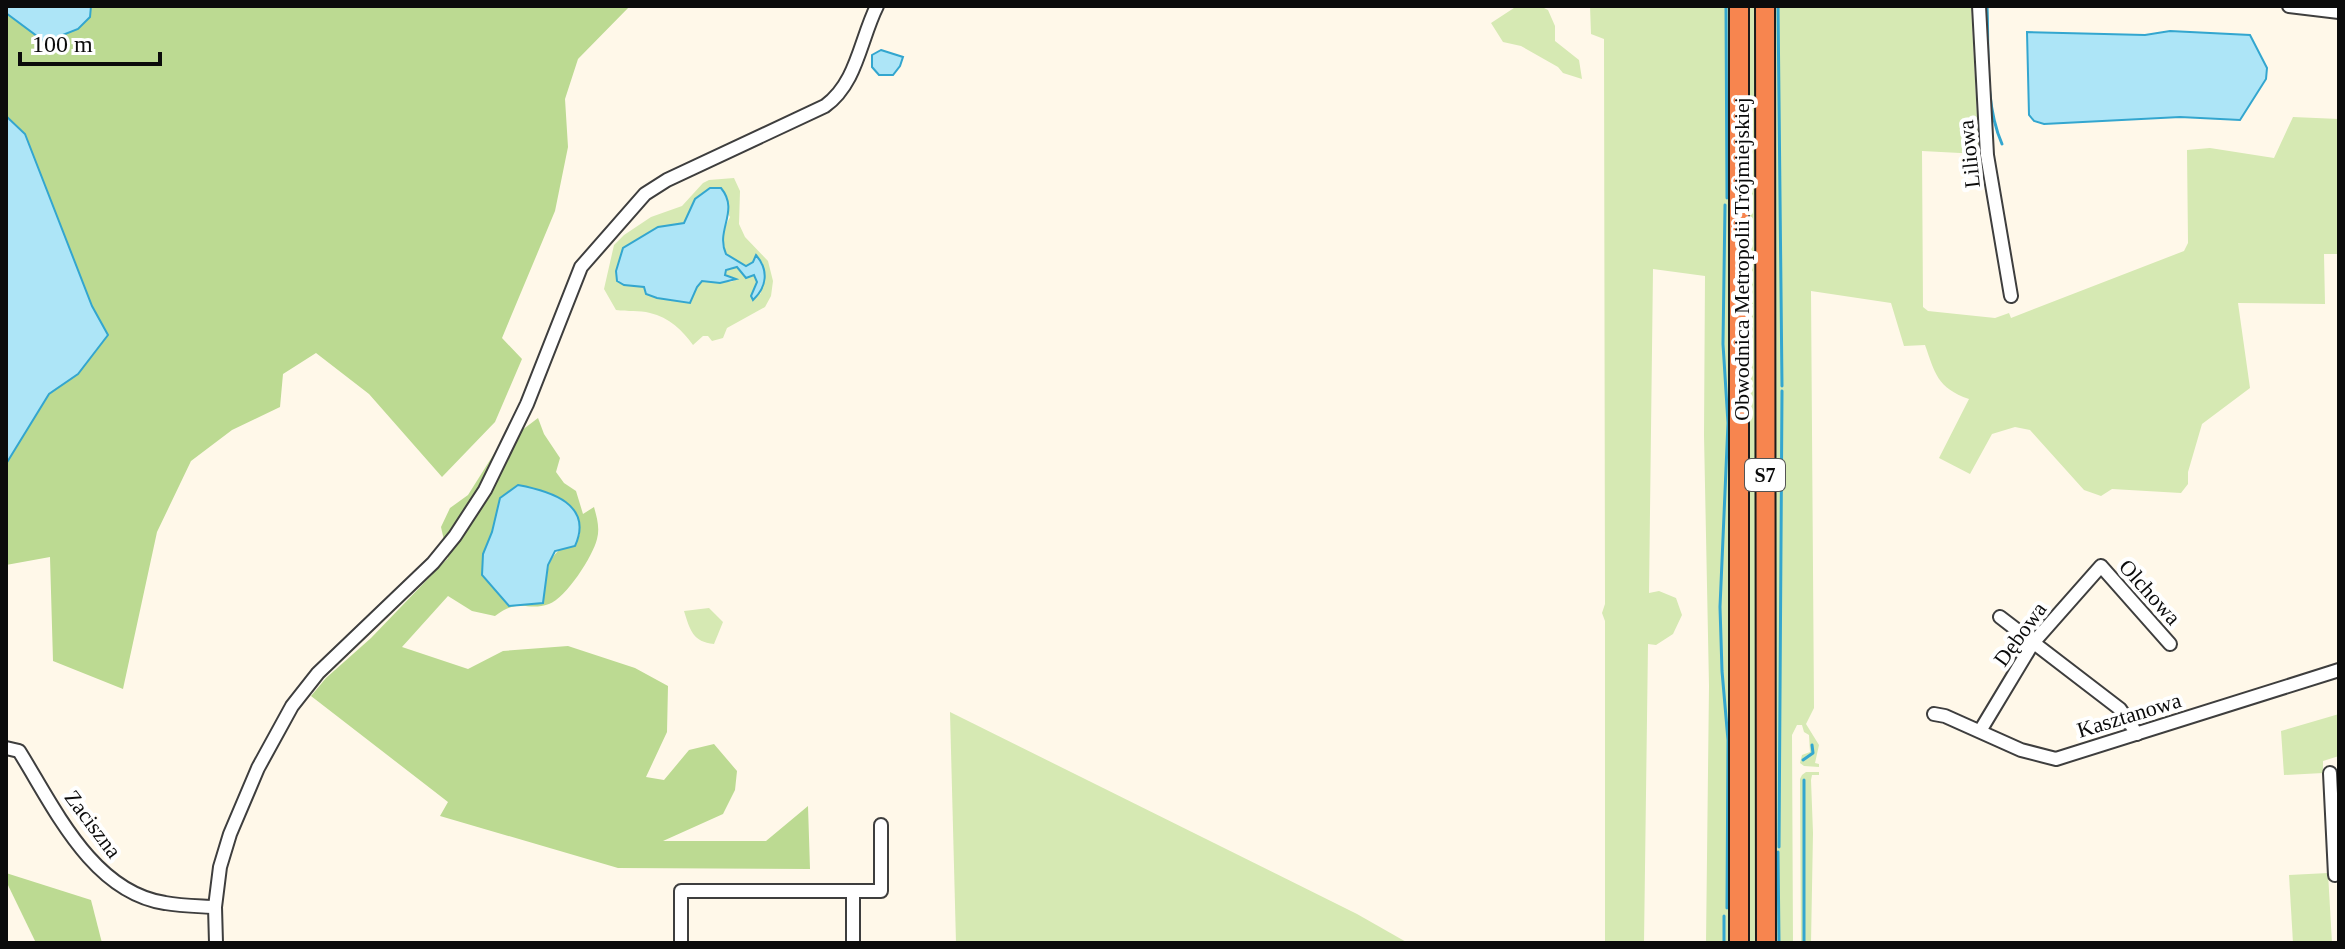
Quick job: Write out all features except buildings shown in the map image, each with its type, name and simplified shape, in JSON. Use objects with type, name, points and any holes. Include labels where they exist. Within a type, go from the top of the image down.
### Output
[{"type":"highway","name":"Obwodnica Metropolii Trójmiejskiej","points":[[1739,6],[1739,943]]},
{"type":"highway","name":"Obwodnica Metropolii Trójmiejskiej","points":[[1765,6],[1766,943]]},
{"type":"street","points":[[216,943],[215,907],[220,867],[230,834],[258,768],[292,706],[318,673],[433,563],[485,490],[527,404],[581,267],[645,194],[667,180],[825,106],[839,95],[848,81],[877,6]]},
{"type":"street","name":"Liliowa","points":[[1979,6],[1987,155],[2011,296]]},
{"type":"street","points":[[2289,6],[2339,12]]},
{"type":"street","name":"Dębowa","points":[[1980,731],[2033,643],[2101,566]]},
{"type":"street","name":"Olchowa","points":[[2101,566],[2170,644]]},
{"type":"street","points":[[2000,617],[2120,709],[2137,734]]},
{"type":"street","name":"Kasztanowa","points":[[1934,714],[2021,750],[2056,759],[2339,670]]},
{"type":"street","name":"Zaciszna","points":[[6,748],[19,751],[84,852],[117,885],[162,903],[215,907]]},
{"type":"street","points":[[2330,773],[2336,844],[2335,875]]},
{"type":"street","points":[[681,943],[681,891],[881,891],[881,825]]},
{"type":"street","points":[[853,891],[853,943]]},
{"type":"green space","points":[[91,6],[630,6],[578,59],[565,99],[568,147],[555,211],[502,338],[522,359],[495,422],[442,477],[369,394],[316,353],[283,374],[280,407],[232,430],[191,461],[157,532],[123,689],[53,661],[50,557],[6,565],[6,464],[49,394],[78,374],[108,335],[92,306],[25,134],[6,116],[6,13],[45,42],[90,17]]},
{"type":"green space","points":[[1517,6],[1540,6],[1548,10],[1555,26],[1555,41],[1579,60],[1582,79],[1563,73],[1521,46],[1503,42],[1491,23]]},
{"type":"green space","points":[[1590,6],[1729,6],[1730,943],[1706,943],[1709,686],[1704,435],[1705,276],[1653,269],[1649,593],[1659,591],[1676,598],[1682,615],[1673,634],[1656,645],[1648,644],[1644,943],[1605,943],[1605,621],[1602,613],[1605,604],[1604,39],[1591,34]]},
{"type":"green space","points":[[1743,6],[1759,6],[1760,943],[1744,943]]},
{"type":"green space","points":[[1773,6],[1971,6],[1979,154],[1922,151],[1923,307],[1928,311],[1995,318],[2009,313],[2011,318],[2184,251],[2188,243],[2187,150],[2210,148],[2274,158],[2293,117],[2339,119],[2339,254],[2324,254],[2325,304],[2238,303],[2250,388],[2202,424],[2188,472],[2188,484],[2181,493],[2112,489],[2101,496],[2084,490],[2030,430],[2015,427],[1992,434],[1970,474],[1939,458],[1969,399],[1950,390],[1939,378],[1925,345],[1904,346],[1891,303],[1811,291],[1814,708],[1806,724],[1819,745],[1815,763],[1819,767],[1800,763],[1802,755],[1810,752],[1809,735],[1802,725],[1797,725],[1792,735],[1793,943],[1774,943]]},
{"type":"green space","points":[[734,178],[740,191],[739,224],[745,237],[768,261],[773,281],[771,296],[765,307],[727,328],[723,338],[712,341],[708,336],[703,336],[693,345],[680,330],[657,315],[616,310],[604,289],[614,245],[651,217],[682,206],[709,180]],"holes":[[[710,188],[730,217],[722,233],[726,255],[746,266],[753,262],[761,294],[755,288],[757,282],[754,275],[737,267],[726,270],[724,275],[735,280],[731,282],[702,281],[690,303],[657,298],[646,294],[644,287],[624,285],[623,248],[658,227],[685,223],[690,211]]]},
{"type":"green space","points":[[538,418],[544,434],[560,458],[556,472],[564,483],[576,491],[583,514],[594,507],[598,531],[590,555],[571,585],[549,604],[511,607],[495,616],[472,611],[448,596],[402,647],[468,669],[503,651],[568,646],[635,668],[668,686],[667,732],[646,777],[664,780],[689,750],[714,744],[737,771],[735,790],[723,814],[663,841],[766,841],[808,806],[810,869],[618,868],[440,816],[448,802],[311,696],[448,558],[441,527],[450,508],[468,495],[497,449]],"holes":[[[537,489],[561,500],[573,510],[580,535],[553,557],[543,604],[483,554],[500,498]]]},
{"type":"green space","points":[[709,608],[723,622],[714,644],[701,641],[693,634],[684,611]]},
{"type":"green space","points":[[950,712],[1357,914],[1408,943],[956,943]]},
{"type":"green space","points":[[2339,714],[2339,756],[2323,761],[2323,773],[2284,775],[2281,731]]},
{"type":"green space","points":[[1806,772],[1819,772],[1819,775],[1812,775],[1811,780],[1811,943],[1801,943],[1800,779]]},
{"type":"green space","points":[[6,873],[91,900],[102,943],[36,943],[6,881]]},
{"type":"green space","points":[[2328,873],[2332,943],[2293,943],[2289,875]]},
{"type":"water","points":[[6,6],[91,6],[90,17],[78,29],[45,42],[6,13]]},
{"type":"water","points":[[2170,31],[2250,35],[2267,68],[2266,79],[2240,120],[2180,117],[2044,124],[2034,121],[2029,115],[2027,32],[2145,35]]},
{"type":"water","points":[[881,50],[903,57],[893,75],[879,75],[872,67],[872,55]]},
{"type":"water","points":[[6,116],[25,134],[92,306],[108,335],[78,374],[49,394],[6,464]]},
{"type":"water","points":[[710,188],[721,188],[726,196],[728,213],[723,245],[726,254],[746,266],[753,262],[756,255],[763,267],[764,284],[753,300],[751,296],[757,282],[754,275],[746,278],[737,267],[726,270],[725,275],[736,279],[720,283],[702,281],[690,303],[657,298],[646,294],[644,287],[617,281],[616,271],[623,248],[658,227],[684,223],[695,199]]},
{"type":"water","points":[[518,485],[543,491],[566,502],[579,520],[579,532],[575,546],[555,551],[548,565],[543,603],[509,606],[482,575],[483,554],[500,498]]},
{"type":"waterway","points":[[1726,6],[1727,198]]},
{"type":"waterway","points":[[1778,6],[1782,386]]},
{"type":"waterway","points":[[1987,6],[1990,94],[2002,144]]},
{"type":"waterway","points":[[1725,205],[1723,344],[1728,423],[1720,607],[1728,740],[1727,908]]},
{"type":"waterway","points":[[1779,847],[1782,391]]},
{"type":"waterway","points":[[1803,760],[1813,753],[1812,745]]},
{"type":"waterway","points":[[1804,780],[1804,943]]},
{"type":"waterway","points":[[1778,852],[1779,943]]},
{"type":"waterway","points":[[1724,916],[1724,943]]}]
